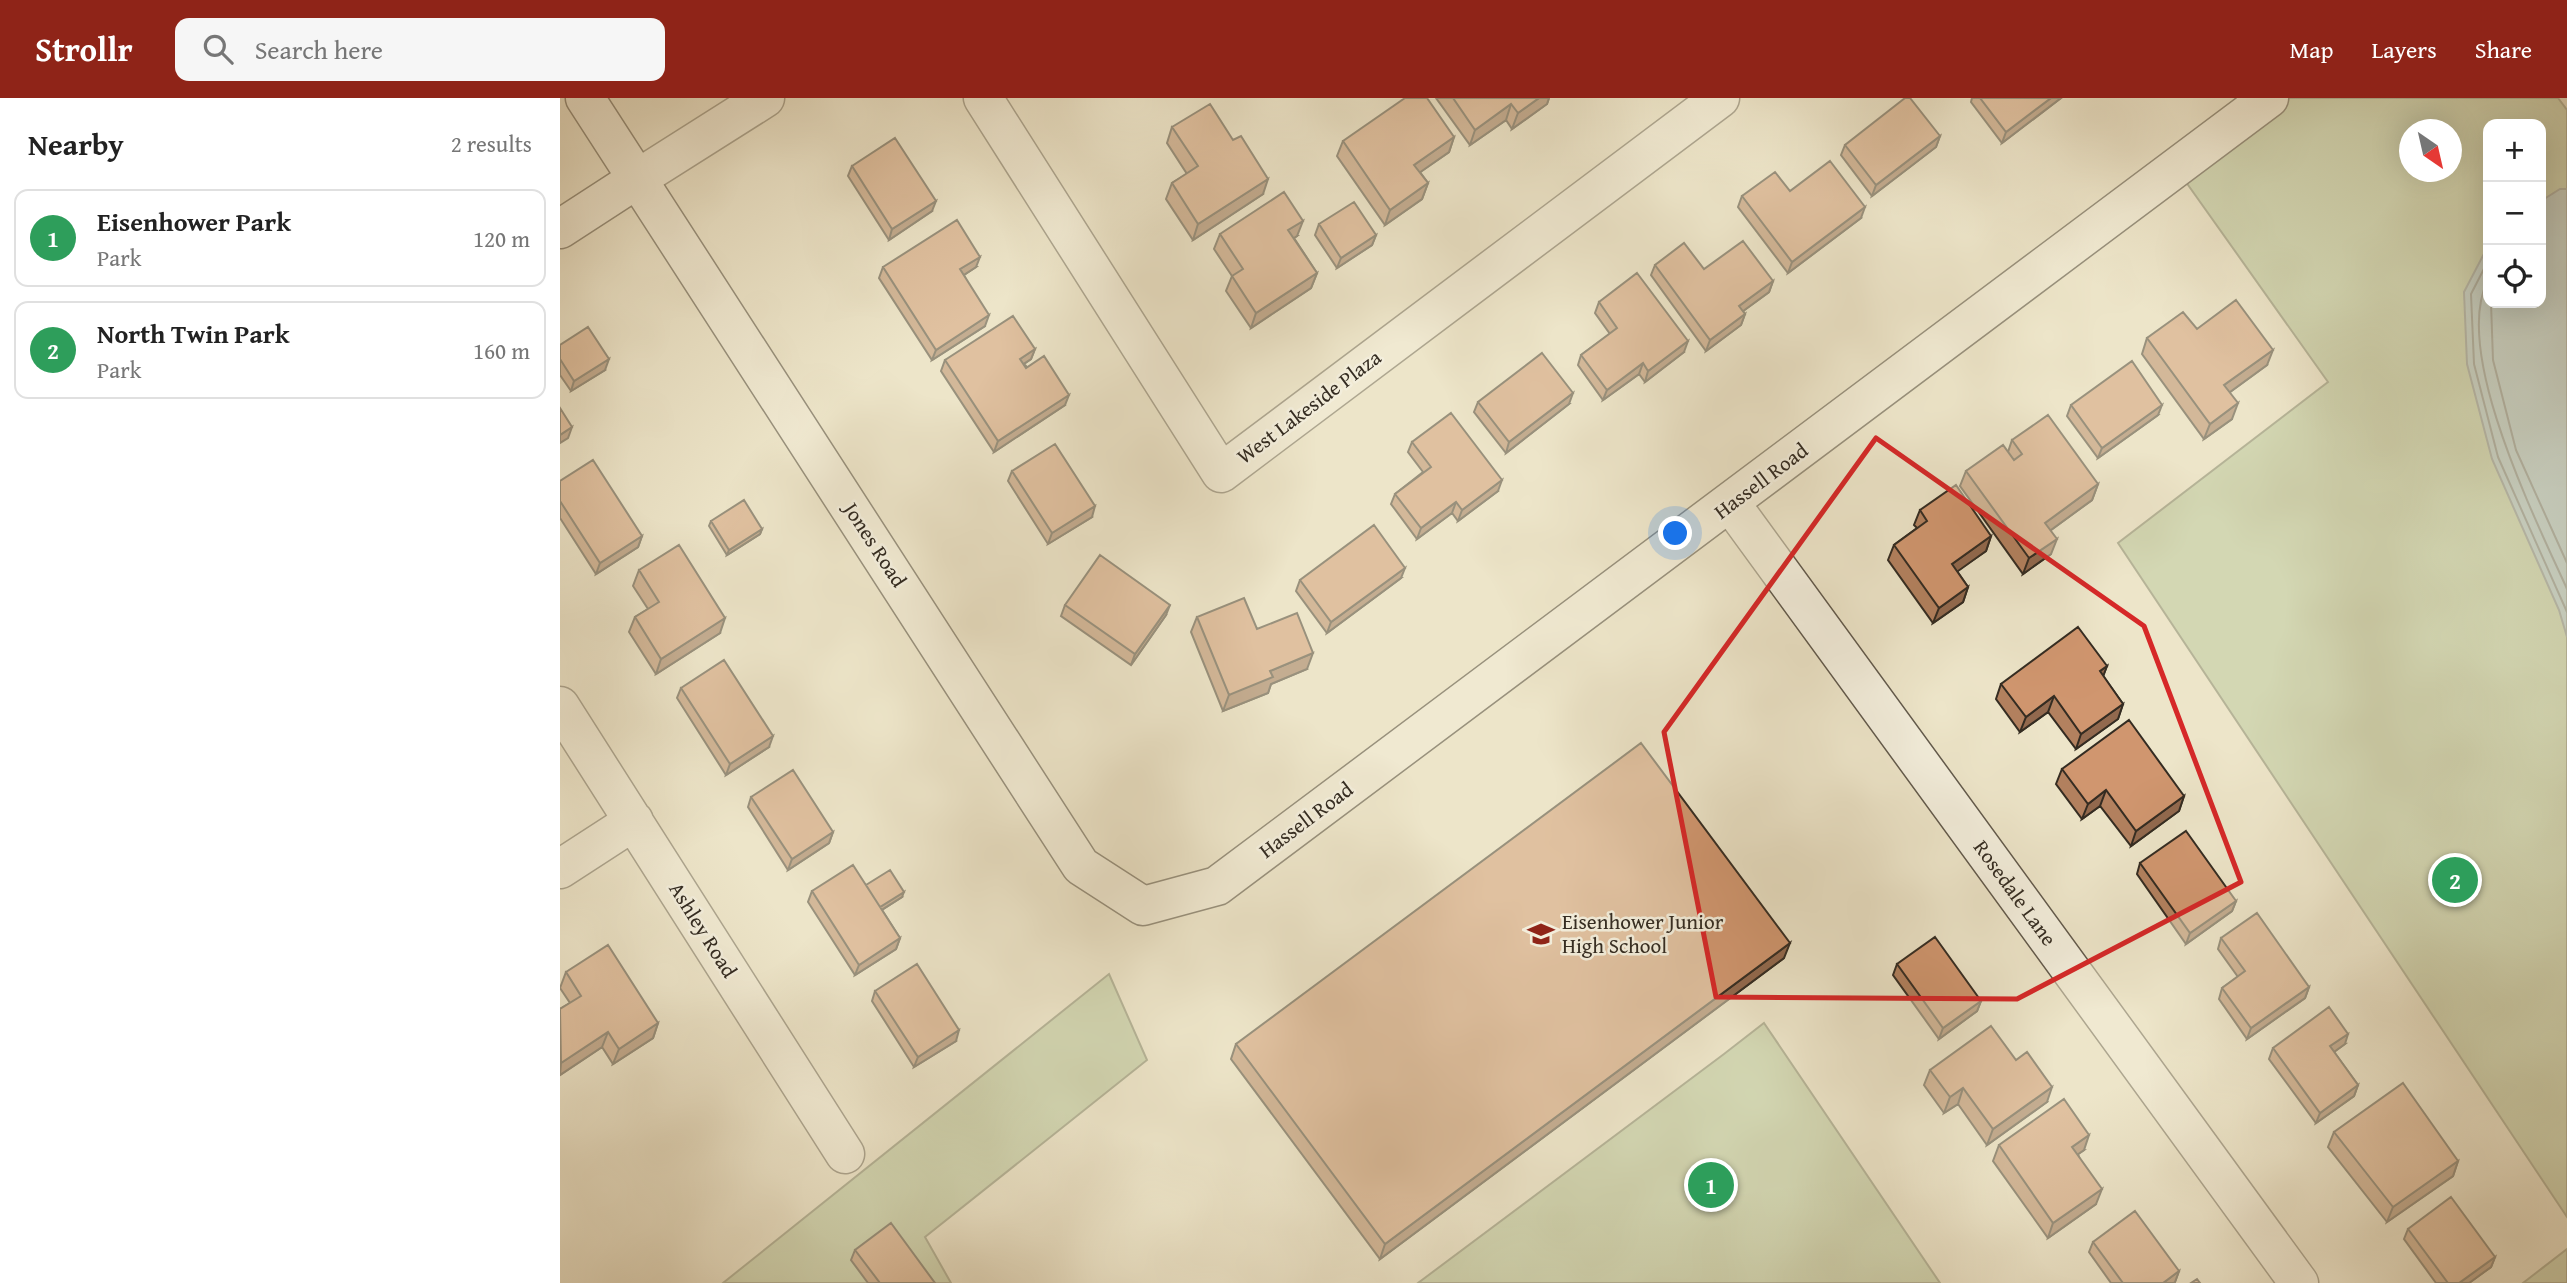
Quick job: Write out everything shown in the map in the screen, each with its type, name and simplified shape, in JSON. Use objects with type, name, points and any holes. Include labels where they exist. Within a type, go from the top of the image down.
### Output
[{"type":"street","name":"Jones Road","points":[[585,98],[1081,866],[1143,906],[1217,886]]},
{"type":"street","points":[[560,229],[765,98]]},
{"type":"street","name":"West Lakeside Plaza","points":[[983,98],[1221,473],[1720,98]]},
{"type":"street","name":"Hassell Road","points":[[1217,886],[1731,504],[2269,98]]},
{"type":"street","name":"Rosedale Lane","points":[[1731,504],[2299,1283]]},
{"type":"street","name":"Ashley Road","points":[[560,706],[845,1154]]},
{"type":"street","points":[[560,869],[634,821]]},
{"type":"highlighted area","points":[[1876,438],[2144,626],[2241,882],[2017,999],[1716,997],[1664,732]]},
{"type":"green space","points":[[2269,98],[2558,98],[2567,110],[2567,1217],[2118,543],[2328,382],[2176,168]]},
{"type":"green space","points":[[1109,974],[1147,1060],[925,1237],[951,1283],[723,1283]]},
{"type":"green space","points":[[1764,1023],[1940,1283],[1418,1283],[1724,1054]]},
{"type":"green space","points":[[2567,1249],[2567,1283],[2523,1283]]},
{"type":"water","points":[[2560,189],[2567,189],[2567,637],[2559,610],[2492,459],[2467,364],[2464,292],[2483,256],[2483,308],[2546,308],[2546,198]]},
{"type":"building","points":[[1405,98],[1427,98],[1454,137],[1414,165],[1428,183],[1390,210],[1343,141]]},
{"type":"building","points":[[1453,98],[1539,98],[1518,113],[1511,104],[1475,130]]},
{"type":"building","points":[[1905,98],[1910,98],[1940,136],[1876,185],[1845,145]]},
{"type":"building","points":[[1980,98],[2051,98],[2006,132]]},
{"type":"building","points":[[1210,104],[1233,140],[1241,136],[1268,179],[1198,224],[1172,183],[1198,166],[1172,127]]},
{"type":"building","points":[[895,138],[936,201],[892,229],[852,166]]},
{"type":"building","points":[[1830,161],[1865,207],[1792,262],[1742,196],[1775,172],[1790,191]]},
{"type":"building","points":[[1284,192],[1303,221],[1288,230],[1317,273],[1256,313],[1232,276],[1243,269],[1220,234]]},
{"type":"building","points":[[1354,202],[1376,235],[1341,258],[1319,224]]},
{"type":"building","points":[[957,220],[980,257],[960,269],[989,315],[936,350],[883,267]]},
{"type":"building","points":[[1743,241],[1773,281],[1739,306],[1745,314],[1710,340],[1655,265],[1684,243],[1704,269]]},
{"type":"building","points":[[1637,273],[1688,341],[1648,371],[1643,363],[1607,390],[1581,355],[1617,328],[1599,302]]},
{"type":"building","points":[[2236,300],[2273,350],[2224,385],[2238,403],[2210,424],[2147,338],[2183,312],[2197,329]]},
{"type":"building","points":[[1013,316],[1035,349],[1020,359],[1026,368],[1044,356],[1069,395],[998,441],[945,360]]},
{"type":"building","points":[[588,327],[609,359],[574,381],[560,359],[560,345]]},
{"type":"building","points":[[1542,353],[1573,393],[1509,442],[1478,402]]},
{"type":"building","points":[[2132,361],[2162,405],[2102,448],[2071,405]]},
{"type":"building","points":[[560,408],[572,427],[560,435]]},
{"type":"building","points":[[1451,413],[1502,480],[1462,510],[1456,502],[1421,528],[1395,494],[1431,467],[1412,442]]},
{"type":"building","points":[[2048,415],[2098,484],[2045,523],[2057,539],[2029,558],[1966,471],[2003,445],[2014,460],[2022,454],[2012,440]]},
{"type":"building","points":[[1055,444],[1095,506],[1052,533],[1012,471]]},
{"type":"building","points":[[593,460],[642,536],[600,563],[560,501],[560,481]]},
{"type":"building","points":[[1956,485],[1991,536],[1952,564],[1968,587],[1939,608],[1894,545],[1927,521],[1920,510]]},
{"type":"building","points":[[744,500],[762,529],[729,550],[711,521]]},
{"type":"building","points":[[1374,525],[1405,568],[1331,622],[1300,580]]},
{"type":"building","points":[[679,545],[725,618],[661,659],[635,617],[659,602],[639,570]]},
{"type":"building","points":[[1100,555],[1170,605],[1135,654],[1065,605]]},
{"type":"building","points":[[1244,598],[1257,629],[1297,613],[1313,653],[1270,671],[1273,677],[1229,695],[1197,617]]},
{"type":"building","points":[[2078,627],[2107,666],[2100,671],[2123,704],[2081,734],[2054,696],[2026,717],[2001,684]]},
{"type":"building","points":[[724,660],[773,736],[730,764],[681,688]]},
{"type":"building","points":[[2129,720],[2184,796],[2136,831],[2106,790],[2088,804],[2062,769]]},
{"type":"building","points":[[1641,743],[1790,943],[1385,1244],[1236,1044]]},
{"type":"building","points":[[793,770],[833,832],[792,859],[751,797]]},
{"type":"building","points":[[2186,831],[2236,901],[2190,933],[2140,863]]},
{"type":"building","points":[[853,865],[900,938],[859,965],[812,891]]},
{"type":"building","points":[[890,870],[904,892],[880,907],[866,885]]},
{"type":"building","points":[[2257,913],[2309,987],[2251,1028],[2222,988],[2245,971],[2221,938]]},
{"type":"building","points":[[1935,937],[1981,1001],[1943,1028],[1897,964]]},
{"type":"building","points":[[608,945],[658,1023],[619,1049],[608,1032],[561,1063],[560,1009],[581,996],[566,972]]},
{"type":"building","points":[[917,964],[959,1030],[918,1057],[875,991]]},
{"type":"building","points":[[2329,1007],[2348,1034],[2330,1046],[2358,1085],[2320,1113],[2273,1048]]},
{"type":"building","points":[[1991,1026],[2016,1060],[2027,1052],[2052,1087],[1993,1129],[1963,1088],[1950,1097],[1930,1070]]},
{"type":"building","points":[[2403,1083],[2458,1161],[2393,1207],[2334,1132]]},
{"type":"building","points":[[2064,1099],[2089,1135],[2072,1147],[2102,1189],[2053,1223],[1999,1145]]},
{"type":"building","points":[[2451,1197],[2495,1257],[2459,1283],[2448,1283],[2408,1229]]},
{"type":"building","points":[[2135,1211],[2179,1271],[2163,1283],[2123,1283],[2093,1242]]},
{"type":"building","points":[[891,1223],[935,1283],[880,1283],[855,1250]]},
{"type":"place","name":"North Twin Park","points":[[2455,880]]},
{"type":"place","name":"Eisenhower Junior High School","points":[[1541,934]]},
{"type":"place","name":"Eisenhower Park","points":[[1711,1185]]}]
